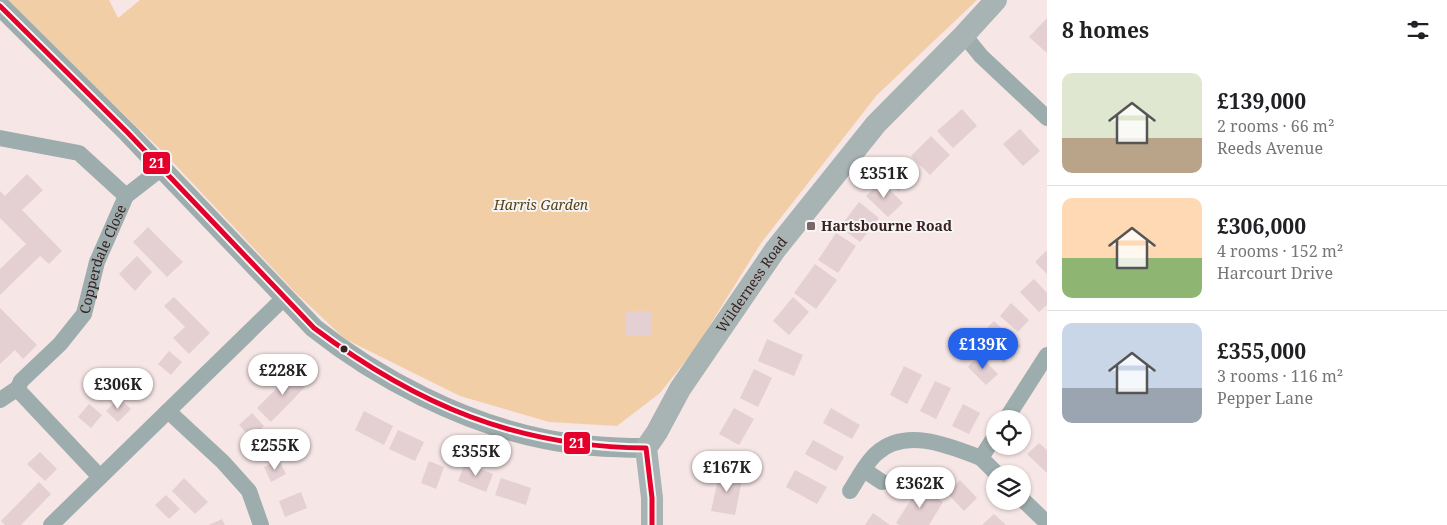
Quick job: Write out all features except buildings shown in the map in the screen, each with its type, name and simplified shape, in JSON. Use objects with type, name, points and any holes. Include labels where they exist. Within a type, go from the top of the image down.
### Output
[{"type":"main road","name":"Wilderness Road","points":[[646,448],[657,432],[680,389],[775,250],[876,124],[996,0]]},
{"type":"main road","points":[[646,448],[652,498],[652,525]]},
{"type":"street","points":[[0,6],[162,168],[314,328],[340,349],[397,383],[459,413],[544,439],[595,447],[646,448]]},
{"type":"street","points":[[964,35],[981,56],[1047,118]]},
{"type":"street","name":"Copperdale Close","points":[[0,138],[79,153],[126,196]]},
{"type":"street","name":"Copperdale Close","points":[[0,400],[18,388],[21,382],[60,344],[84,314],[98,262],[126,196],[162,168]]},
{"type":"street","points":[[51,525],[285,297]]},
{"type":"street","points":[[1012,410],[1047,355]]},
{"type":"street","points":[[18,388],[100,477]]},
{"type":"street","points":[[168,411],[223,462],[249,492],[261,525]]},
{"type":"street","points":[[850,491],[877,452],[899,441],[929,440],[981,458],[988,465]]},
{"type":"street","points":[[981,458],[986,450]]},
{"type":"street","points":[[864,470],[882,482]]},
{"type":"street","points":[[1031,508],[1047,523]]},
{"type":"green space","name":"Harris Garden","points":[[5,0],[109,0],[118,18],[140,0],[977,0],[877,95],[761,243],[695,349],[660,393],[617,426],[549,422],[460,396],[345,339],[295,292],[165,154]]},
{"type":"transit line","name":"21","points":[[0,6],[128,133],[314,328],[353,355],[391,379],[430,400],[470,417],[511,430],[554,440],[599,446],[646,448],[652,498],[652,525]]},
{"type":"place","name":"Hartsbourne Road","points":[[811,226]]}]
